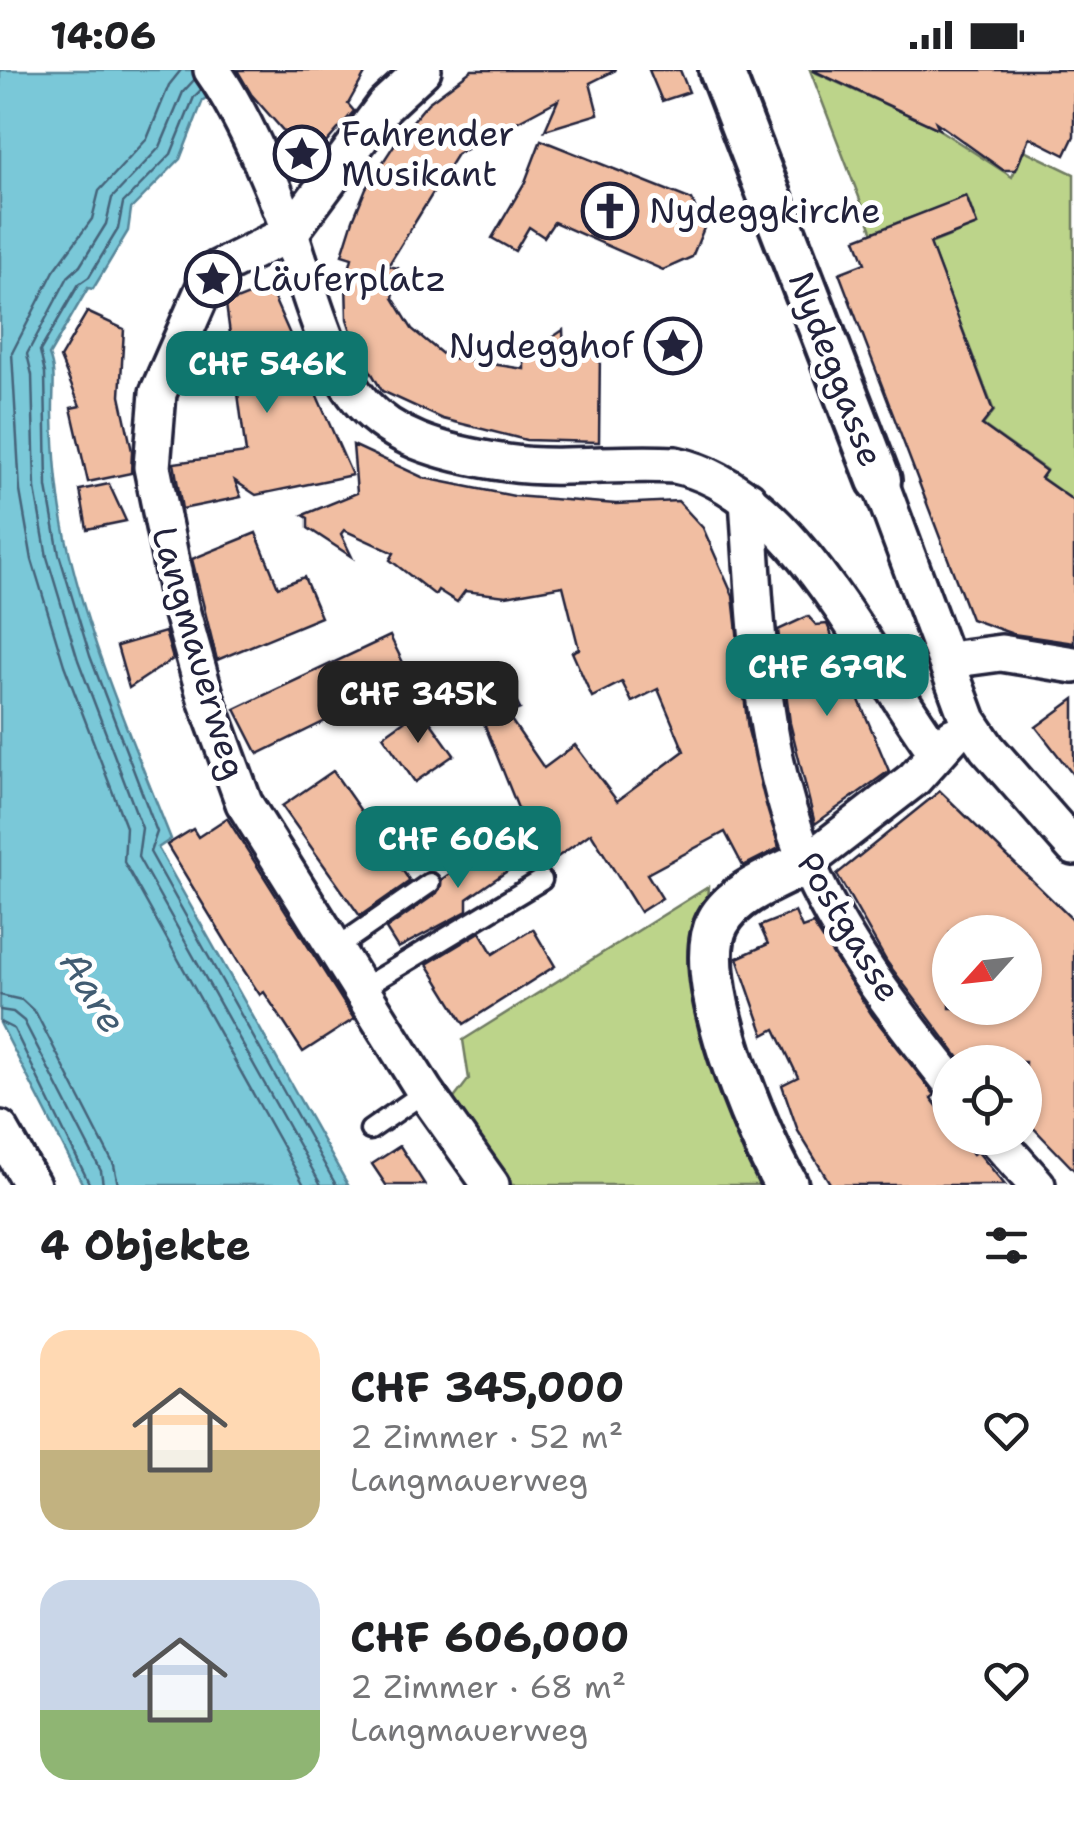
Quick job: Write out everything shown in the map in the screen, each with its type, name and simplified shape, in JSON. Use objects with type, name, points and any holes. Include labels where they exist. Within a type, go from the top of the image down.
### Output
[{"type":"street","points":[[290,233],[386,105],[423,70]]},
{"type":"street","name":"Nydeggasse","points":[[722,74],[949,660],[968,720],[986,748],[1074,847]]},
{"type":"street","points":[[218,79],[290,233],[331,358],[354,396],[380,420],[453,453],[508,463],[665,464],[698,470],[748,499],[787,536],[832,594],[937,754]]},
{"type":"street","name":"Langmauerweg","points":[[290,233],[217,269],[208,279],[158,393],[152,467],[180,606],[231,778],[425,1092],[491,1185]]},
{"type":"street","name":"Postgasse","points":[[748,499],[757,642],[768,719],[807,862],[860,958],[932,1056]]},
{"type":"street","points":[[949,660],[1001,653],[1074,665]]},
{"type":"street","points":[[786,1185],[758,1126],[714,998],[708,960],[716,925],[729,907],[807,862],[895,795],[968,720]]},
{"type":"street","points":[[0,1129],[32,1185]]},
{"type":"street","points":[[1011,1155],[1037,1185]]},
{"type":"lane","points":[[362,989],[542,880]]},
{"type":"lane","points":[[336,948],[430,883]]},
{"type":"lane","points":[[370,1130],[425,1092]]},
{"type":"green space","points":[[810,70],[935,127],[1012,177],[1024,150],[1074,174],[1074,501],[1042,478],[1046,470],[983,425],[994,411],[930,244],[977,225],[967,197],[896,223],[876,241]]},
{"type":"green space","points":[[708,887],[689,950],[690,984],[706,1042],[767,1185],[505,1185],[452,1101],[469,1079],[463,1040]]},
{"type":"water","name":"Aare","points":[[0,70],[249,70],[203,100],[180,159],[131,209],[128,231],[93,289],[88,288],[49,355],[54,377],[59,500],[89,625],[171,839],[158,848],[348,1185],[83,1185],[0,1023]]},
{"type":"building","points":[[237,70],[367,70],[348,104],[354,111],[310,161],[251,94]]},
{"type":"building","points":[[472,70],[616,70],[590,83],[598,114],[545,130],[558,100],[457,154],[388,266],[398,268],[393,298],[412,329],[446,357],[524,369],[524,357],[563,330],[564,353],[600,349],[599,442],[526,440],[443,419],[382,391],[356,346],[347,319],[346,282],[352,258],[342,255],[366,188],[398,139],[428,103]]},
{"type":"building","points":[[649,70],[680,70],[689,92],[662,101]]},
{"type":"building","points":[[812,70],[1074,70],[1074,136],[1065,155],[1029,137],[1016,170],[1003,170],[936,122],[939,129]]},
{"type":"building","name":"Nydeggkirche","points":[[541,140],[692,200],[704,228],[692,257],[663,270],[554,222],[544,237],[529,227],[515,251],[492,238],[525,182]]},
{"type":"building","points":[[966,196],[977,225],[930,243],[993,411],[982,425],[1046,471],[1041,478],[1074,501],[1074,643],[1013,634],[971,619],[839,273],[865,263],[856,239]]},
{"type":"building","points":[[269,287],[352,475],[256,495],[235,481],[241,497],[182,509],[174,463],[246,453],[226,304]]},
{"type":"building","points":[[87,312],[124,329],[120,396],[132,451],[131,473],[88,482],[71,408],[80,406],[60,358]]},
{"type":"building","points":[[353,445],[424,478],[514,496],[616,504],[678,501],[703,528],[733,596],[748,730],[779,848],[743,866],[725,832],[647,874],[662,898],[640,912],[591,833],[542,868],[463,671],[473,666],[491,692],[508,686],[520,709],[507,714],[544,768],[575,745],[617,801],[684,751],[658,689],[632,702],[622,682],[592,697],[572,652],[579,649],[563,586],[506,596],[465,591],[457,602],[438,590],[435,595],[390,560],[394,553],[344,530],[341,534],[352,557],[308,528],[308,518],[303,515],[357,493]]},
{"type":"building","points":[[109,484],[126,521],[87,529],[80,490]]},
{"type":"building","points":[[256,533],[278,587],[304,577],[321,617],[217,660],[192,559]]},
{"type":"building","points":[[808,616],[816,625],[827,624],[889,771],[815,824],[790,723],[778,630]]},
{"type":"building","points":[[165,632],[173,659],[129,688],[117,646]]},
{"type":"building","points":[[390,636],[411,679],[258,754],[235,709]]},
{"type":"building","points":[[1074,699],[1074,776],[1036,727]]},
{"type":"building","points":[[421,709],[454,755],[415,782],[383,736]]},
{"type":"building","points":[[333,771],[410,881],[360,916],[282,806]]},
{"type":"building","points":[[940,791],[1074,921],[1074,1170],[1042,1137],[1042,1045],[949,1045],[934,1025],[1042,1025],[1042,915],[932,915],[932,1022],[887,962],[837,874]]},
{"type":"building","points":[[227,818],[354,1019],[303,1052],[264,992],[260,995],[237,960],[167,845],[193,829],[198,837]]},
{"type":"building","points":[[509,833],[526,858],[467,899],[467,911],[398,948],[386,929],[437,893],[442,879]]},
{"type":"building","points":[[795,912],[802,928],[813,924],[872,1015],[932,1091],[932,1155],[980,1155],[1005,1185],[831,1185],[798,1131],[782,1085],[798,1077],[775,1029],[764,1035],[737,958],[768,944],[760,926]]},
{"type":"building","points":[[533,929],[555,966],[464,1024],[427,964],[480,932],[493,954]]},
{"type":"building","points":[[400,1146],[425,1185],[386,1185],[372,1164]]},
{"type":"place","name":"Fahrender Musikant","points":[[302,154]]},
{"type":"place","name":"Nydeggkirche","points":[[610,211]]},
{"type":"place","name":"Läuferplatz","points":[[213,279]]},
{"type":"place","name":"Nydegghof","points":[[673,346]]}]
